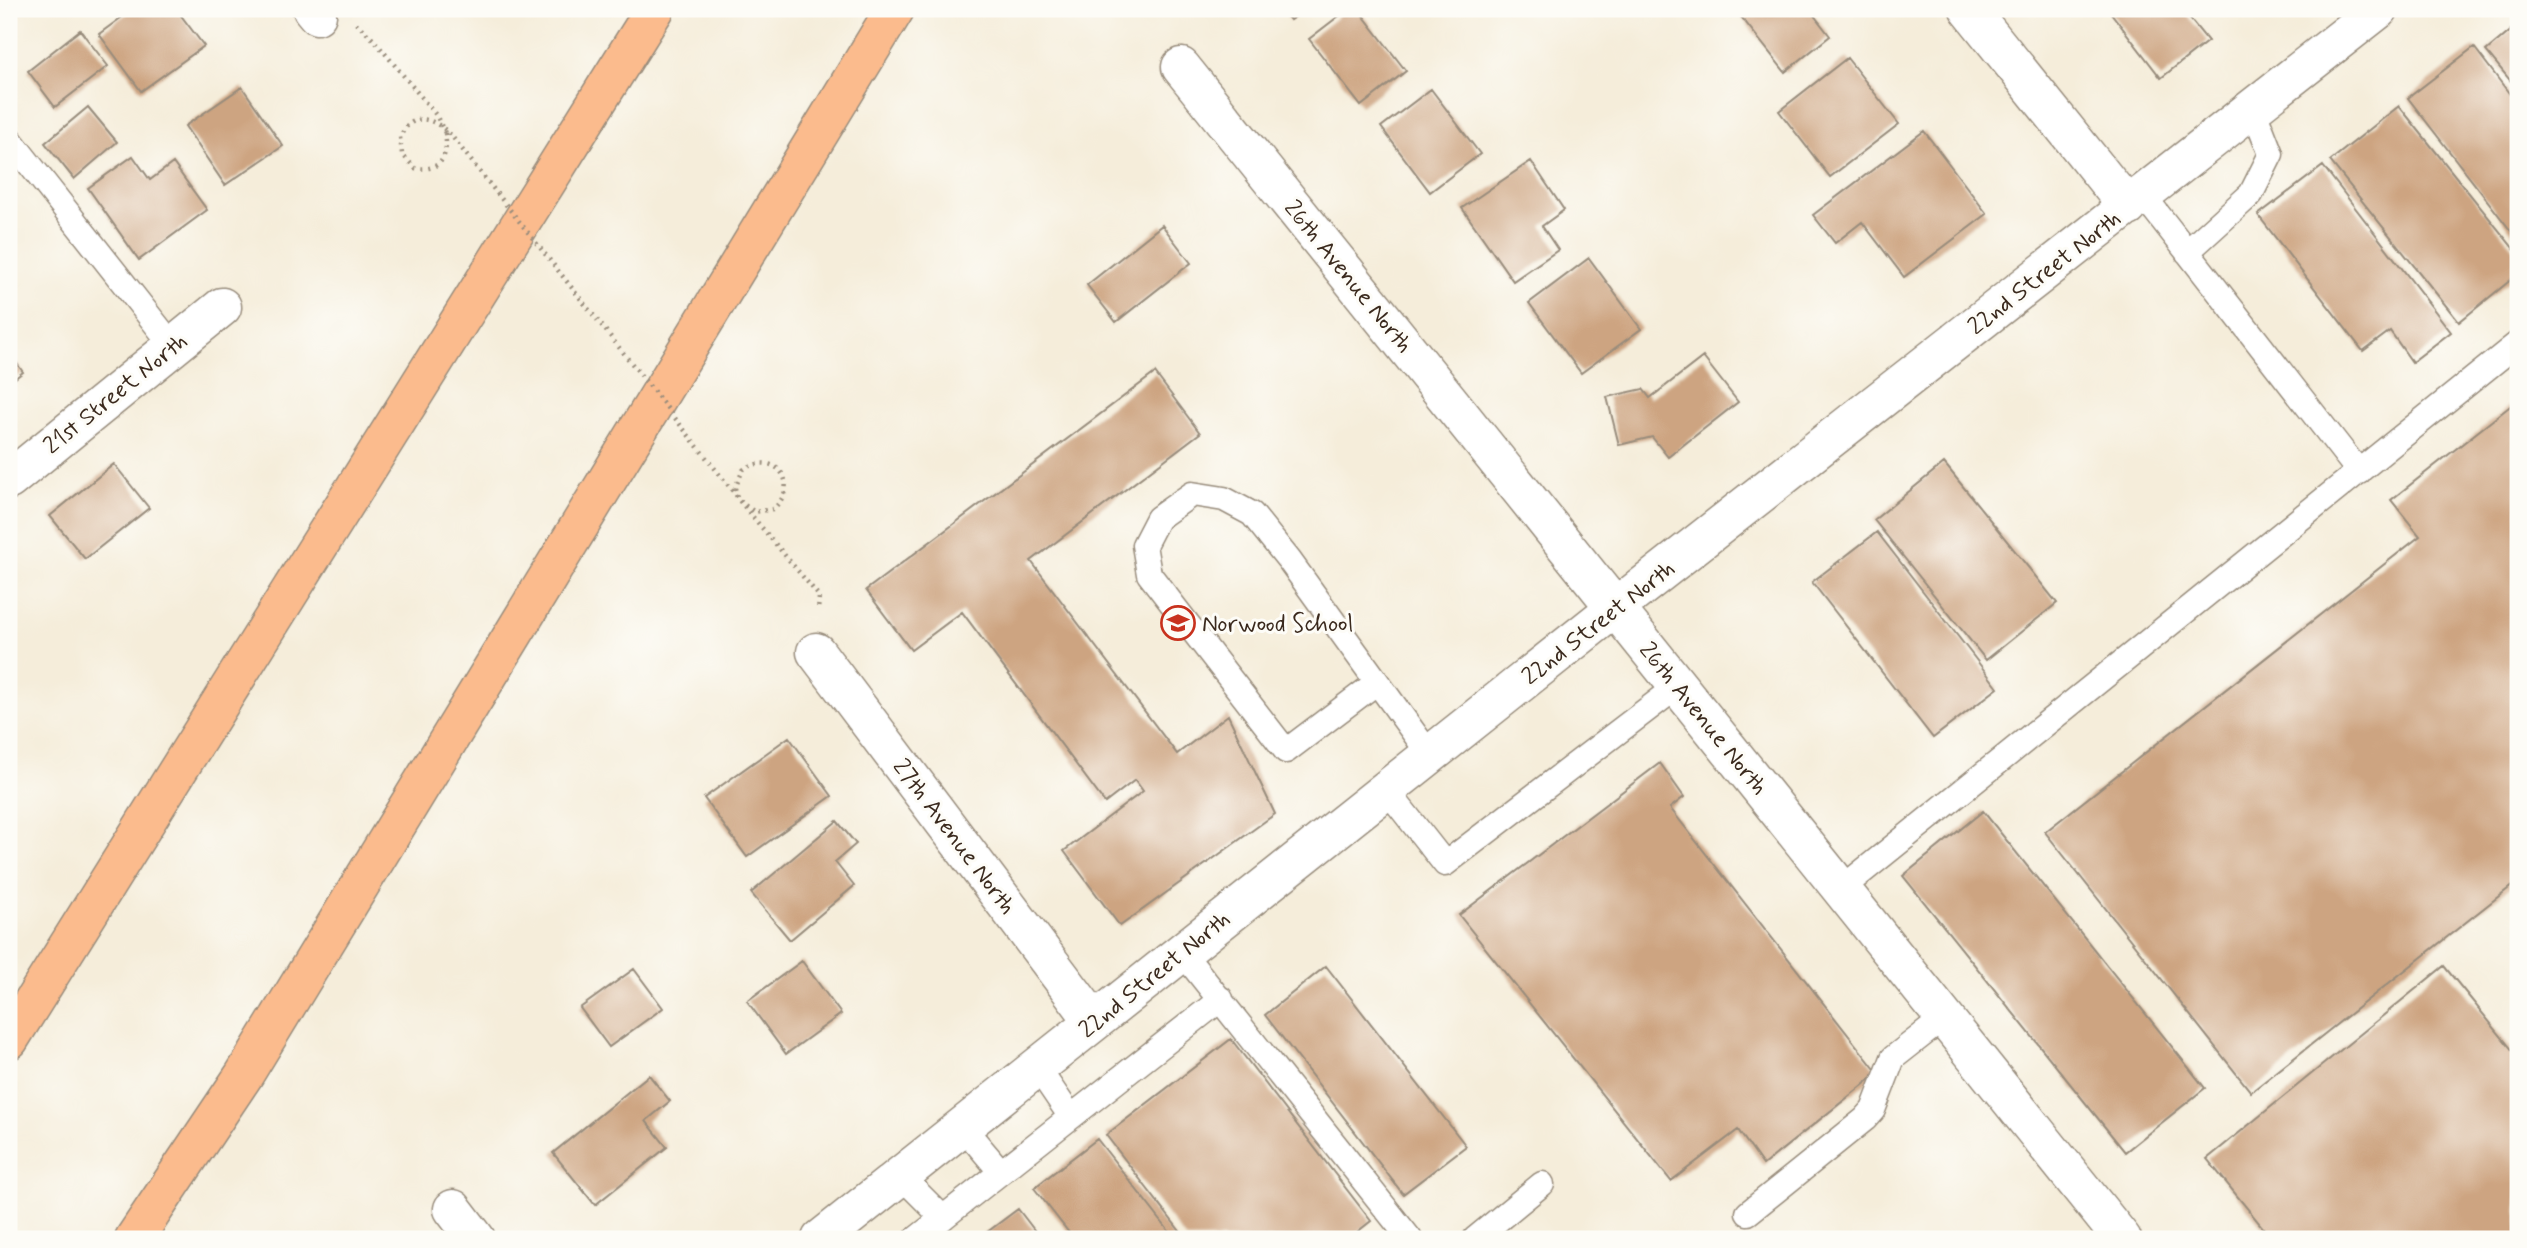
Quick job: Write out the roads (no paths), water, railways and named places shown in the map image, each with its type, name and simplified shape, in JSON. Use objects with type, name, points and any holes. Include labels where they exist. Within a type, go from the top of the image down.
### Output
[{"type":"highway","points":[[9,1040],[655,9]]},
{"type":"highway","points":[[134,1239],[244,1075],[894,10]]},
{"type":"street","points":[[1969,9],[2135,201]]},
{"type":"street","name":"22nd Street North","points":[[823,1239],[1615,608],[2379,9]]},
{"type":"street","name":"26th Avenue North","points":[[1181,67],[2122,1239]]},
{"type":"street","name":"21st Street North","points":[[9,480],[222,307]]},
{"type":"street","name":"27th Avenue North","points":[[816,652],[1094,1021]]},
{"type":"street","points":[[453,1209],[476,1239]]},
{"type":"lane","points":[[2187,252],[2251,194],[2270,154],[2253,108]]},
{"type":"lane","points":[[9,138],[173,346]]},
{"type":"lane","points":[[2135,201],[2187,252],[2359,472]]},
{"type":"lane","points":[[1841,889],[2518,343]]},
{"type":"lane","points":[[1376,682],[1286,751],[1149,574],[1144,545],[1158,518],[1192,495],[1224,499],[1252,514],[1289,560],[1430,755]]},
{"type":"lane","points":[[1387,789],[1445,864],[1678,686]]},
{"type":"lane","points":[[1182,952],[1410,1239]]},
{"type":"lane","points":[[916,1239],[1221,999]]},
{"type":"lane","points":[[1748,1213],[1865,1119],[1873,1110],[1893,1058],[1944,1018]]},
{"type":"lane","points":[[1037,1067],[1071,1117]]},
{"type":"lane","points":[[962,1126],[1001,1172]]},
{"type":"lane","points":[[901,1176],[943,1218]]},
{"type":"lane","points":[[1475,1239],[1542,1184]]},
{"type":"place","name":"Norwood School","points":[[1178,623]]}]
